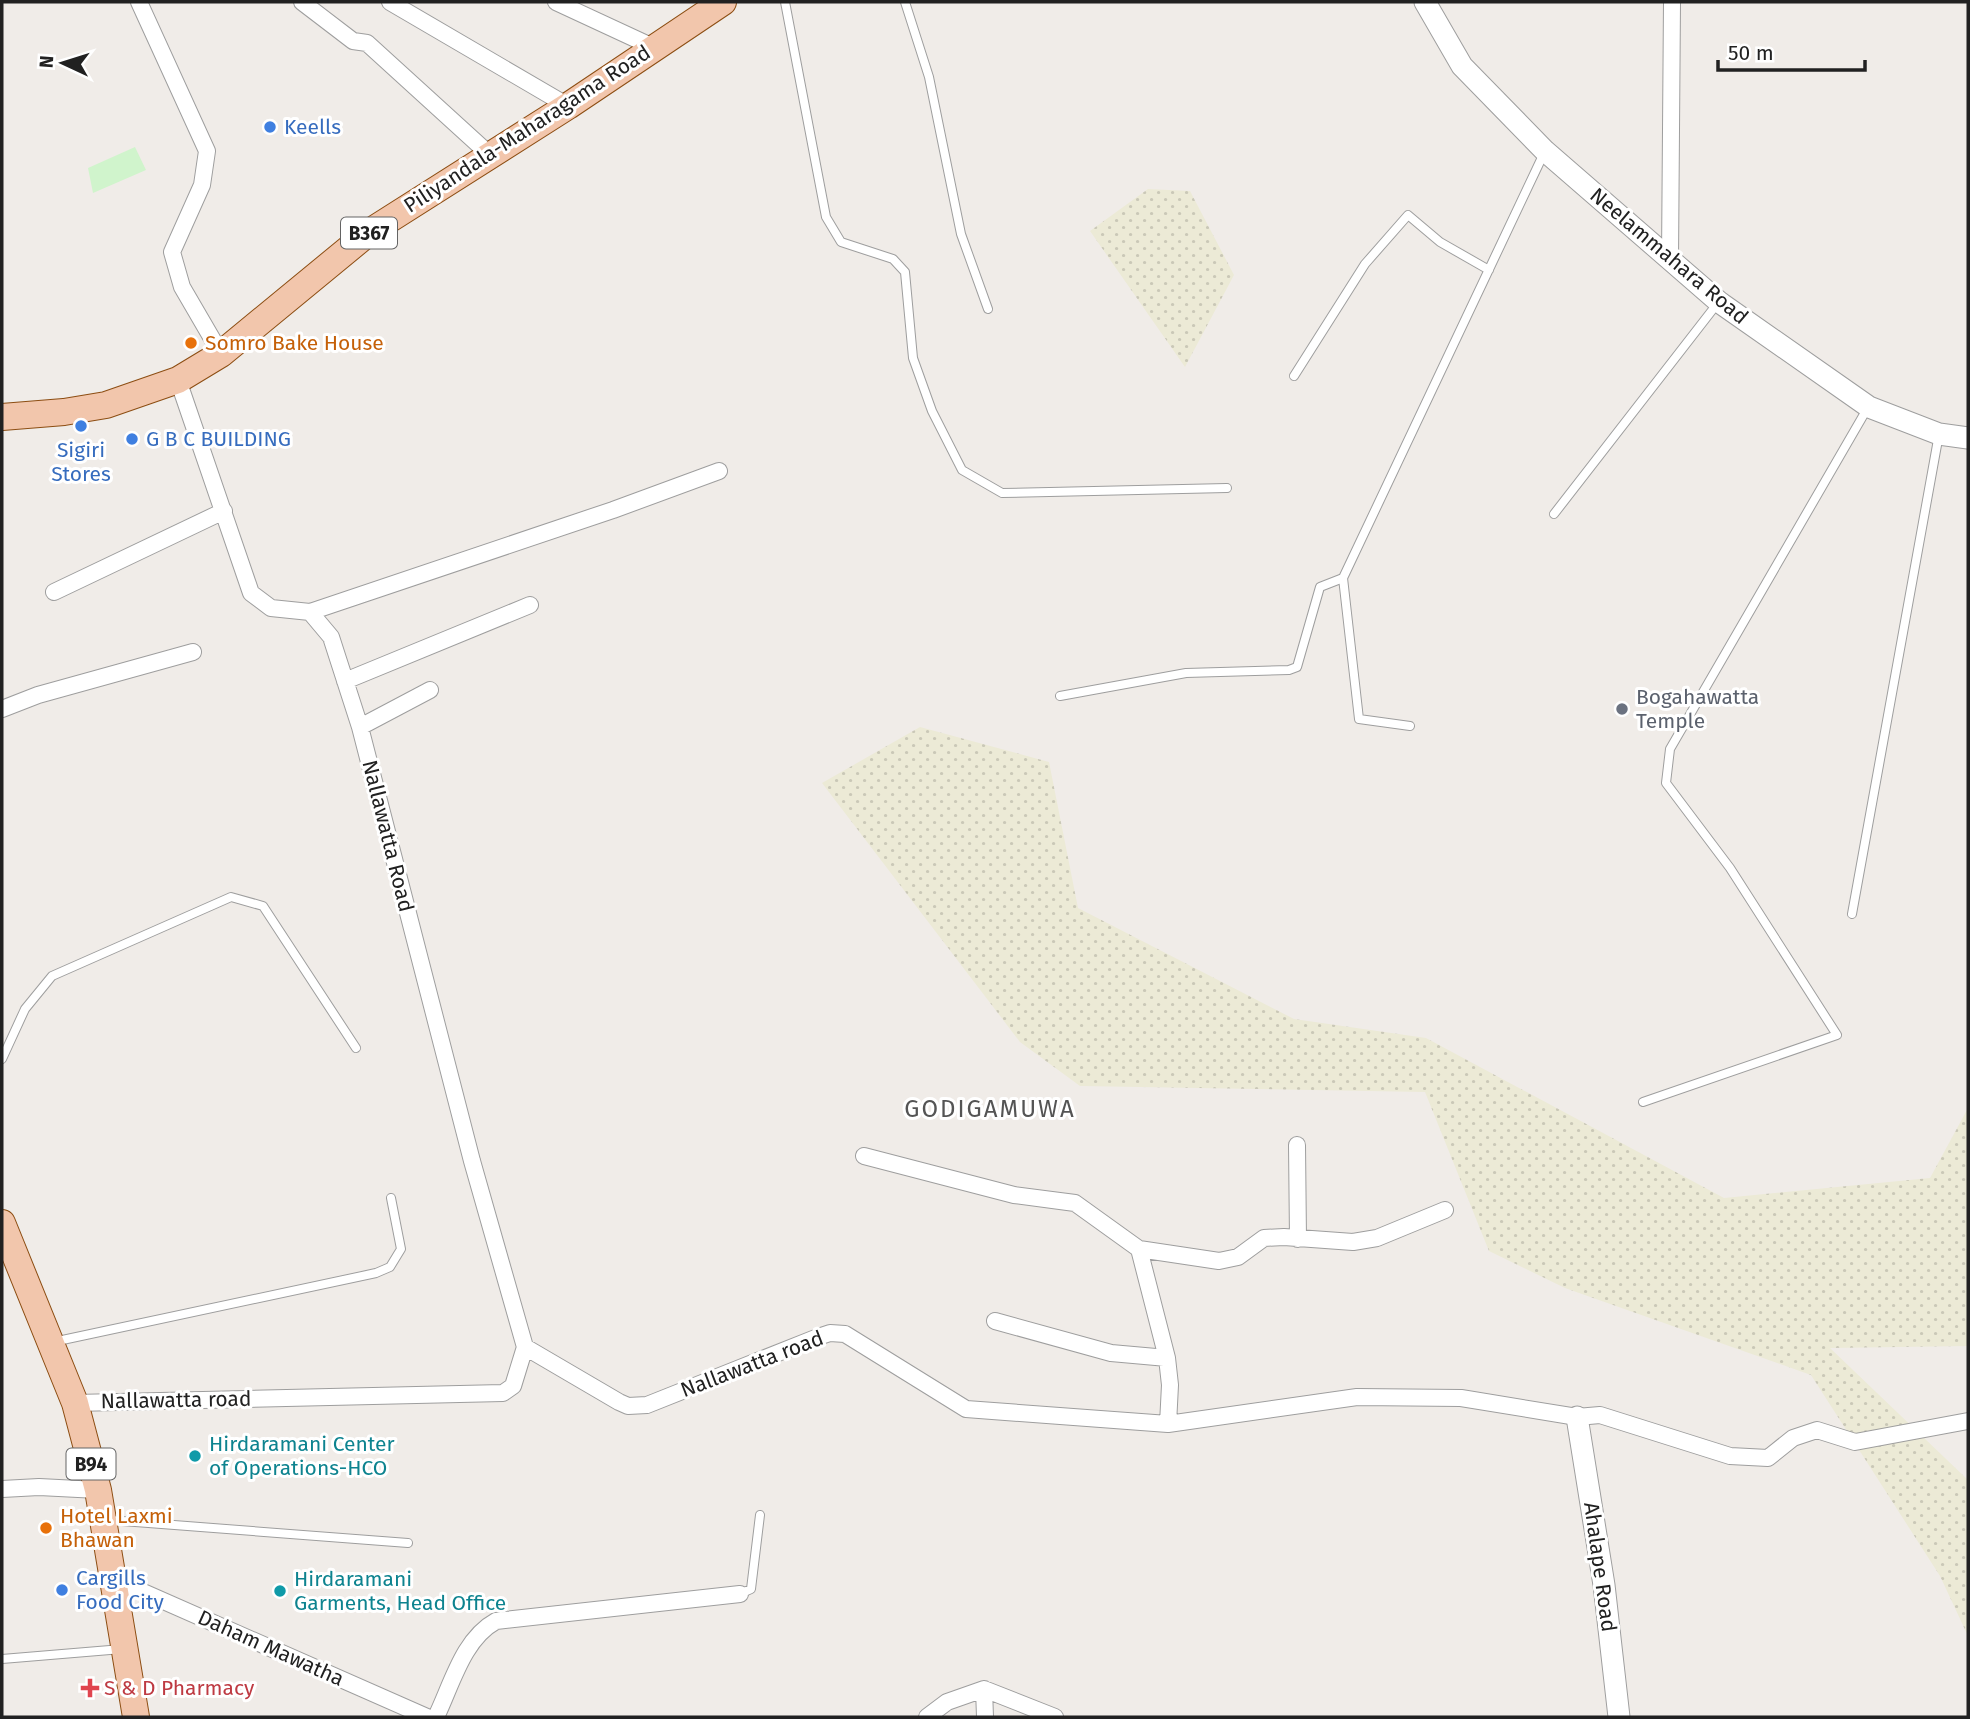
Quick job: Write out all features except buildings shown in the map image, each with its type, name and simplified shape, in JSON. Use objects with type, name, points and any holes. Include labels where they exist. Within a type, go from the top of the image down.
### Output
[{"type":"main road","name":"Piliyandala-Maharagama Road","points":[[2,417],[64,412],[106,405],[178,380],[221,354],[368,233],[568,106],[723,2]]},
{"type":"main road","name":"B94","points":[[4,1234],[75,1403],[97,1490],[136,1717]]},
{"type":"street","points":[[139,2],[207,151],[202,185],[172,252],[182,287],[221,354]]},
{"type":"street","points":[[302,2],[353,41],[367,43],[490,155]]},
{"type":"street","points":[[390,2],[568,106]]},
{"type":"street","points":[[556,2],[653,47]]},
{"type":"street","name":"Neelammahara Road","points":[[1425,2],[1462,66],[1545,151],[1718,302],[1869,407],[1939,434],[1968,438]]},
{"type":"street","points":[[1670,259],[1672,2]]},
{"type":"street","points":[[178,380],[251,593],[271,608],[310,612],[613,510],[719,471]]},
{"type":"street","points":[[54,592],[224,511]]},
{"type":"street","points":[[345,681],[530,606]]},
{"type":"street","name":"Nallawatta Road","points":[[310,612],[331,637],[360,727],[472,1161],[525,1347]]},
{"type":"street","points":[[2,709],[38,695],[193,652]]},
{"type":"street","points":[[360,727],[430,690]]},
{"type":"street","points":[[1297,1145],[1298,1239]]},
{"type":"street","points":[[864,1156],[1014,1195],[1075,1203],[1139,1249],[1219,1261],[1238,1256],[1265,1238],[1353,1242],[1377,1238],[1445,1210]]},
{"type":"street","points":[[1139,1249],[1167,1358],[1170,1385],[1168,1424]]},
{"type":"street","points":[[995,1321],[1111,1353],[1167,1358]]},
{"type":"street","name":"Nallawatta road","points":[[75,1403],[503,1393],[513,1386],[525,1347],[620,1402],[637,1407],[818,1337],[838,1332],[966,1409],[1168,1424],[1357,1397],[1461,1398],[1577,1417],[1601,1415],[1730,1456],[1768,1458],[1793,1438],[1817,1430],[1855,1442],[1968,1421]]},
{"type":"street","name":"Ahalape Road","points":[[1577,1417],[1604,1585],[1619,1717]]},
{"type":"street","points":[[2,1489],[40,1487],[97,1490]]},
{"type":"street","name":"Daham Mawatha","points":[[114,1586],[134,1588],[427,1717]]},
{"type":"street","points":[[436,1717],[472,1640],[483,1628],[496,1621],[740,1594]]},
{"type":"street","points":[[927,1717],[947,1702],[984,1689],[1055,1717]]},
{"type":"street","points":[[984,1689],[985,1717]]},
{"type":"lane","points":[[785,2],[826,217],[841,242],[893,259],[905,272],[913,358],[932,411],[962,470],[1002,493],[1227,488]]},
{"type":"lane","points":[[905,2],[929,77],[961,234],[988,309]]},
{"type":"lane","points":[[1410,726],[1359,719],[1343,578],[1545,151]]},
{"type":"lane","points":[[1294,376],[1365,264],[1408,215],[1440,243],[1489,270]]},
{"type":"lane","points":[[1554,514],[1718,302]]},
{"type":"lane","points":[[1643,1102],[1838,1035],[1730,868],[1666,783],[1670,749],[1869,407]]},
{"type":"lane","points":[[1852,914],[1939,434]]},
{"type":"lane","points":[[1060,696],[1186,673],[1289,670],[1297,667],[1320,587],[1343,578]]},
{"type":"lane","points":[[2,1059],[24,1009],[52,976],[231,897],[263,906],[356,1048]]},
{"type":"lane","points":[[50,1343],[376,1273],[390,1266],[401,1249],[391,1198]]},
{"type":"lane","points":[[740,1594],[751,1589],[760,1515]]},
{"type":"lane","points":[[102,1519],[408,1543]]},
{"type":"lane","points":[[2,1659],[125,1649]]},
{"type":"shaded area","points":[[1148,189],[1190,191],[1234,275],[1185,367],[1090,231]]},
{"type":"shaded area","points":[[920,727],[1049,762],[1078,908],[1294,1019],[1426,1038],[1724,1198],[1930,1178],[1968,1108],[1968,1346],[1830,1348],[1968,1480],[1968,1636],[1940,1576],[1811,1375],[1565,1288],[1489,1251],[1425,1092],[1080,1086],[1020,1042],[822,783]]},
{"type":"green space","points":[[135,147],[146,170],[93,193],[88,168]]},
{"type":"place","name":"Keells","points":[[270,127]]},
{"type":"place","name":"Somro Bake House","points":[[191,343]]},
{"type":"place","name":"Sigiri Stores","points":[[81,426]]},
{"type":"place","name":"G B C BUILDING","points":[[132,439]]},
{"type":"place","name":"Bogahawatta Temple","points":[[1622,709]]},
{"type":"place","name":"Hirdaramani Center of Operations-HCO","points":[[195,1456]]},
{"type":"place","name":"Hotel Laxmi Bhawan","points":[[46,1528]]},
{"type":"place","name":"Cargills Food City","points":[[62,1590]]},
{"type":"place","name":"Hirdaramani Garments, Head Office","points":[[280,1591]]},
{"type":"place","name":"S & D Pharmacy","points":[[90,1688]]},
{"type":"district","name":"GODIGAMUWA","points":[[990,1109]]}]
